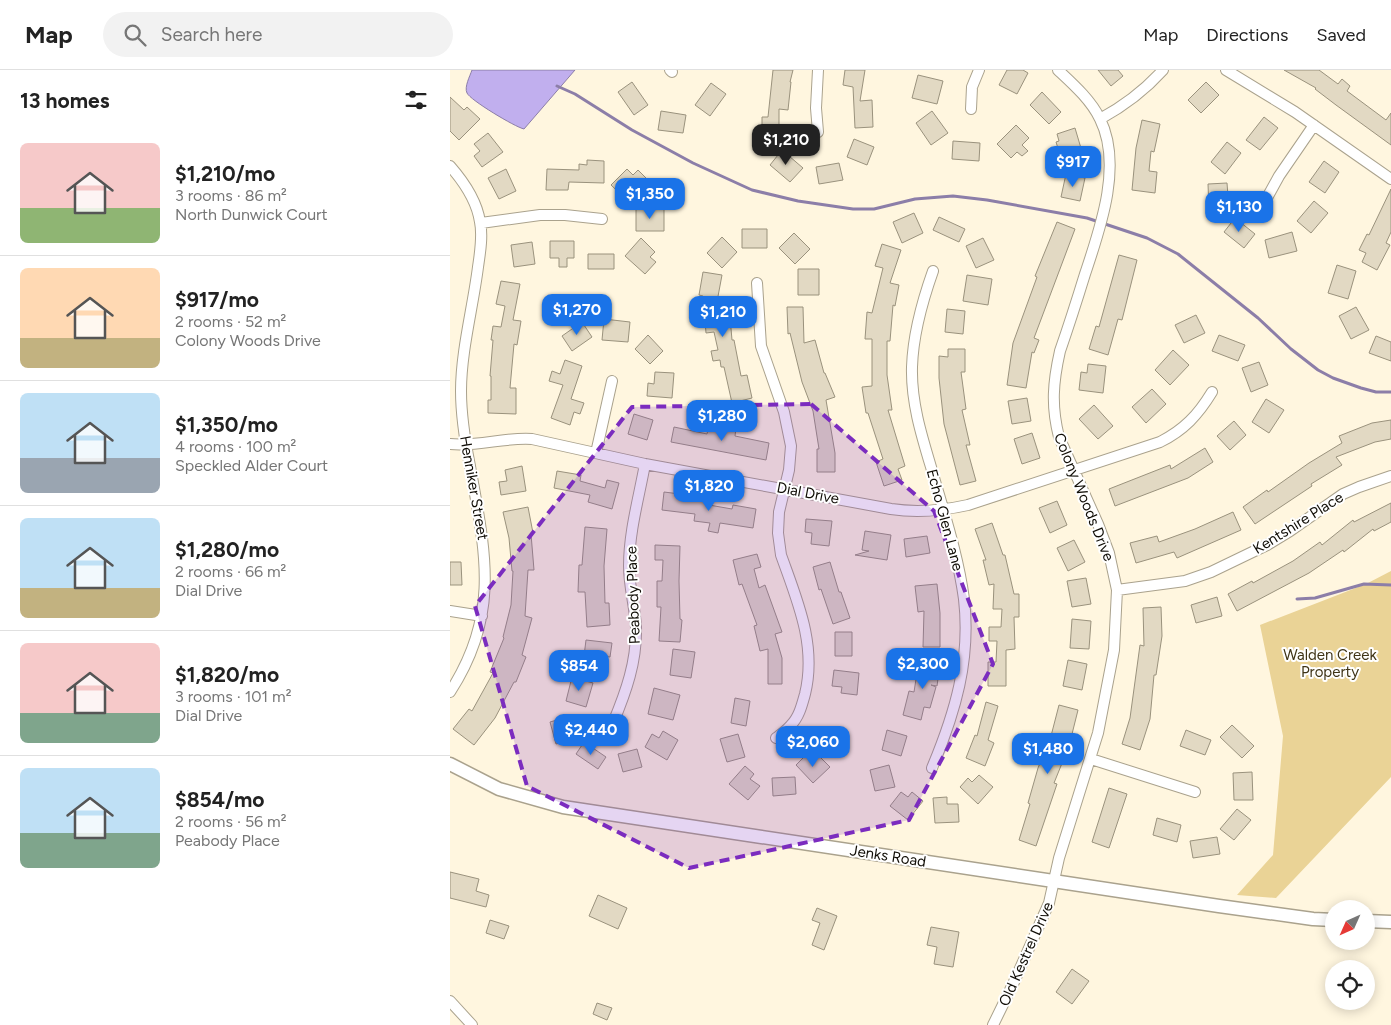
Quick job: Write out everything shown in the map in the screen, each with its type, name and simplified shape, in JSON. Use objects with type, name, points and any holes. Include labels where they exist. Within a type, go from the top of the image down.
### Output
[{"type":"street","points":[[818,70],[816,108],[818,132]]},
{"type":"street","points":[[971,109],[972,87],[979,70]]},
{"type":"street","name":"Colony Woods Drive","points":[[1055,881],[1059,858],[1091,758],[1104,706],[1114,650],[1117,590],[1104,539],[1059,437],[1055,422],[1053,397],[1060,351],[1104,212],[1109,180],[1106,140],[1100,119],[1079,91],[1058,70]]},
{"type":"street","points":[[1100,119],[1133,98],[1163,70]]},
{"type":"street","points":[[1226,70],[1314,125],[1391,179]]},
{"type":"street","points":[[1268,196],[1279,176],[1314,125]]},
{"type":"street","name":"Henniker Street","points":[[450,166],[461,179],[472,198],[481,223],[480,248],[461,386],[466,446],[481,524],[486,563],[485,600],[482,616],[471,655],[450,692]]},
{"type":"street","points":[[481,223],[540,215],[565,215],[602,219]]},
{"type":"street","name":"Echo Glen Lane","points":[[932,768],[955,709],[962,675],[965,636],[964,600],[958,564],[920,430],[912,381],[916,332],[933,271]]},
{"type":"street","points":[[757,283],[761,346],[789,431],[791,457],[779,512],[779,545],[807,632],[809,668],[807,684],[798,715],[791,725],[776,738]]},
{"type":"street","points":[[596,453],[612,381]]},
{"type":"street","name":"Dial Drive","points":[[450,444],[466,446],[522,438],[532,439],[645,464],[905,511],[943,511],[968,506],[1170,437],[1194,418],[1212,392]]},
{"type":"street","name":"Peabody Place","points":[[613,723],[628,686],[634,656],[636,630],[631,586],[630,550],[645,464]]},
{"type":"street","name":"Kentshire Place","points":[[1117,590],[1185,581],[1212,572],[1290,532],[1343,494],[1391,476]]},
{"type":"street","points":[[450,611],[482,616]]},
{"type":"street","points":[[1091,758],[1195,792]]},
{"type":"street","name":"Jenks Road","points":[[450,764],[499,789],[563,807],[1219,906],[1325,920]]},
{"type":"street","name":"Old Kestrel Drive","points":[[993,1025],[1007,999],[1049,903],[1055,881]]},
{"type":"street","points":[[1375,921],[1391,922]]},
{"type":"street","points":[[450,1001],[472,1025]]},
{"type":"highlighted area","points":[[811,404],[934,511],[993,664],[909,820],[689,868],[527,786],[475,606],[632,407]]},
{"type":"green space","name":"Walden Creek Property","points":[[1391,571],[1391,777],[1276,898],[1237,895],[1273,855],[1283,736],[1260,625],[1366,584]]},
{"type":"shaded area","points":[[472,70],[575,70],[524,129],[493,113],[467,93],[466,88]]},
{"type":"building","points":[[773,70],[793,70],[788,110],[779,109],[779,145],[762,145],[762,117],[768,117]]},
{"type":"building","points":[[845,70],[865,70],[860,101],[872,100],[873,127],[855,128],[853,87],[843,85]]},
{"type":"building","points":[[1007,70],[1023,70],[1028,73],[1017,94],[999,85]]},
{"type":"building","points":[[1098,70],[1118,70],[1123,76],[1111,86]]},
{"type":"building","points":[[1284,70],[1319,70],[1338,84],[1342,79],[1350,86],[1347,91],[1386,120],[1391,113],[1391,145],[1316,88]]},
{"type":"building","points":[[918,75],[943,81],[937,104],[912,98]]},
{"type":"building","points":[[632,82],[648,105],[634,115],[618,92]]},
{"type":"building","points":[[1206,82],[1219,95],[1201,113],[1188,100]]},
{"type":"building","points":[[711,83],[726,94],[710,116],[695,105]]},
{"type":"building","points":[[1042,92],[1061,112],[1049,124],[1030,105]]},
{"type":"building","points":[[450,97],[464,110],[467,107],[480,119],[459,140],[450,131]]},
{"type":"building","points":[[661,111],[686,115],[683,133],[658,130]]},
{"type":"building","points":[[932,111],[948,133],[931,145],[916,123]]},
{"type":"building","points":[[1264,117],[1278,128],[1260,150],[1246,140]]},
{"type":"building","points":[[1142,120],[1160,124],[1154,152],[1151,151],[1149,171],[1157,172],[1155,193],[1132,190],[1136,148]]},
{"type":"building","points":[[1016,125],[1029,138],[1022,145],[1028,151],[1022,156],[1017,152],[1011,158],[997,144]]},
{"type":"building","points":[[1075,128],[1083,155],[1062,161],[1056,142],[1059,141],[1057,134]]},
{"type":"building","points":[[488,133],[503,152],[482,167],[474,156],[480,151],[474,144]]},
{"type":"building","points":[[854,139],[874,147],[867,165],[847,157]]},
{"type":"building","points":[[953,141],[980,143],[979,161],[952,159]]},
{"type":"building","points":[[1227,142],[1241,153],[1225,174],[1211,162]]},
{"type":"building","points":[[782,150],[803,168],[790,182],[770,165]]},
{"type":"building","points":[[587,160],[604,161],[604,183],[569,182],[568,190],[546,190],[547,169],[579,170],[579,164],[587,165]]},
{"type":"building","points":[[1324,161],[1339,172],[1325,193],[1309,182]]},
{"type":"building","points":[[839,163],[843,180],[819,184],[816,167]]},
{"type":"building","points":[[506,169],[516,191],[499,199],[488,178]]},
{"type":"building","points":[[627,169],[633,175],[638,170],[651,183],[630,203],[611,185]]},
{"type":"building","points":[[1066,174],[1085,178],[1080,201],[1061,197]]},
{"type":"building","points":[[1227,183],[1229,209],[1209,210],[1208,184]]},
{"type":"building","points":[[1391,189],[1391,232],[1386,243],[1390,245],[1377,270],[1362,262],[1366,253],[1359,250],[1367,234],[1369,235]]},
{"type":"building","points":[[1314,201],[1328,213],[1311,233],[1297,221]]},
{"type":"building","points":[[636,208],[664,208],[664,231],[636,231]]},
{"type":"building","points":[[914,213],[923,233],[902,243],[893,222]]},
{"type":"building","points":[[939,217],[965,229],[959,242],[933,230]]},
{"type":"building","points":[[1235,218],[1255,234],[1244,248],[1224,232]]},
{"type":"building","points":[[1057,222],[1075,229],[1034,338],[1039,340],[1034,353],[1032,352],[1026,388],[1007,385],[1013,343],[1037,277],[1035,276]]},
{"type":"building","points":[[742,229],[767,229],[767,248],[742,248]]},
{"type":"building","points":[[1292,232],[1297,251],[1269,258],[1265,240]]},
{"type":"building","points":[[794,233],[810,249],[795,264],[779,248]]},
{"type":"building","points":[[722,237],[737,252],[722,268],[707,253]]},
{"type":"building","points":[[641,238],[655,252],[650,257],[656,262],[645,274],[625,256]]},
{"type":"building","points":[[983,238],[994,260],[976,268],[966,246]]},
{"type":"building","points":[[550,241],[574,241],[574,258],[567,258],[567,267],[559,267],[559,258],[550,258]]},
{"type":"building","points":[[532,242],[535,264],[514,267],[511,245]]},
{"type":"building","points":[[882,244],[901,250],[890,283],[899,285],[895,306],[893,305],[890,341],[887,341],[887,375],[892,410],[888,410],[905,466],[898,469],[902,480],[884,486],[876,462],[883,459],[868,413],[866,413],[862,387],[872,386],[872,339],[865,339],[867,312],[872,313],[883,268],[875,266]]},
{"type":"building","points":[[588,254],[614,254],[614,269],[588,269]]},
{"type":"building","points":[[1119,255],[1137,260],[1122,320],[1118,319],[1108,355],[1089,349],[1096,326],[1099,327]]},
{"type":"building","points":[[1337,265],[1356,271],[1348,299],[1328,293]]},
{"type":"building","points":[[798,269],[819,269],[819,295],[798,295]]},
{"type":"building","points":[[703,272],[722,275],[716,307],[721,306],[722,318],[730,317],[732,340],[734,340],[741,376],[747,375],[752,398],[732,403],[724,367],[721,367],[720,360],[713,361],[711,351],[718,350],[714,332],[706,333],[703,296],[699,295]]},
{"type":"building","points":[[967,275],[992,279],[988,305],[963,301]]},
{"type":"building","points":[[501,281],[520,284],[513,320],[521,321],[517,345],[514,344],[510,388],[516,388],[516,414],[488,413],[488,400],[491,400],[490,376],[493,326],[501,327],[505,306],[496,304]]},
{"type":"building","points":[[787,307],[803,307],[804,343],[815,340],[824,373],[835,397],[826,400],[835,453],[835,472],[817,472],[817,449],[819,449],[813,411],[802,382],[790,333],[788,334]]},
{"type":"building","points":[[1356,307],[1369,330],[1351,339],[1339,316]]},
{"type":"building","points":[[947,309],[965,311],[963,334],[945,332]]},
{"type":"building","points":[[1196,315],[1205,333],[1184,343],[1175,325]]},
{"type":"building","points":[[604,319],[630,322],[628,342],[602,340]]},
{"type":"building","points":[[582,322],[592,337],[572,351],[562,336]]},
{"type":"building","points":[[648,335],[663,351],[650,364],[635,349]]},
{"type":"building","points":[[1219,335],[1245,345],[1238,361],[1212,351]]},
{"type":"building","points":[[1376,336],[1391,342],[1391,361],[1369,353]]},
{"type":"building","points":[[948,349],[965,349],[965,372],[961,372],[966,409],[962,410],[970,445],[966,445],[976,481],[960,485],[944,424],[939,378],[939,356],[948,357]]},
{"type":"building","points":[[1173,350],[1189,365],[1170,385],[1155,370]]},
{"type":"building","points":[[565,360],[582,366],[571,399],[584,403],[580,414],[574,412],[570,425],[551,418],[563,385],[549,381],[552,371],[560,374]]},
{"type":"building","points":[[1259,362],[1268,385],[1251,392],[1242,368]]},
{"type":"building","points":[[1088,364],[1106,366],[1103,393],[1079,390],[1081,372],[1087,373]]},
{"type":"building","points":[[655,372],[674,373],[672,398],[647,396],[648,383],[654,384]]},
{"type":"building","points":[[1152,389],[1166,404],[1146,423],[1132,407]]},
{"type":"building","points":[[1027,398],[1031,421],[1012,424],[1008,401]]},
{"type":"building","points":[[1266,399],[1284,410],[1269,433],[1252,422]]},
{"type":"building","points":[[1094,405],[1113,426],[1098,439],[1079,419]]},
{"type":"building","points":[[634,414],[653,420],[647,440],[628,434]]},
{"type":"building","points":[[1391,420],[1391,439],[1375,442],[1336,457],[1342,465],[1311,484],[1312,486],[1255,524],[1243,507],[1342,443],[1339,436],[1372,423]]},
{"type":"building","points":[[1234,421],[1246,435],[1230,450],[1217,436]]},
{"type":"building","points":[[709,424],[736,428],[735,436],[769,443],[766,460],[671,442],[674,427],[707,434]]},
{"type":"building","points":[[1032,433],[1040,458],[1022,464],[1014,439]]},
{"type":"building","points":[[1205,448],[1213,462],[1188,478],[1115,506],[1109,489],[1170,465],[1171,469]]},
{"type":"building","points":[[522,466],[526,491],[501,495],[499,482],[507,481],[505,470]]},
{"type":"building","points":[[557,471],[581,475],[580,481],[605,488],[607,480],[619,483],[612,509],[588,502],[590,495],[554,488]]},
{"type":"building","points":[[664,492],[688,495],[688,497],[710,501],[709,505],[732,509],[733,505],[756,509],[753,528],[720,523],[718,533],[708,531],[710,523],[694,521],[695,514],[662,510]]},
{"type":"building","points":[[1057,501],[1067,525],[1050,533],[1039,508]]},
{"type":"building","points":[[1391,503],[1391,522],[1374,531],[1373,529],[1344,552],[1343,550],[1309,573],[1237,611],[1228,594],[1252,581],[1253,583],[1293,561],[1320,542],[1322,545],[1353,520],[1354,522]]},
{"type":"building","points":[[528,507],[533,533],[531,534],[534,570],[528,570],[525,616],[532,618],[522,655],[526,657],[516,682],[514,682],[495,718],[474,745],[453,729],[469,709],[472,711],[493,673],[490,672],[504,638],[511,605],[513,571],[509,538],[503,512]]},
{"type":"building","points":[[1233,512],[1241,530],[1177,558],[1174,552],[1136,563],[1130,543],[1157,536],[1159,542]]},
{"type":"building","points":[[806,519],[832,521],[829,546],[811,544],[812,533],[805,532]]},
{"type":"building","points":[[992,523],[1003,555],[1005,555],[1014,594],[1019,594],[1019,617],[1014,617],[1015,649],[1006,650],[1006,686],[988,686],[988,662],[996,662],[997,641],[989,641],[989,627],[1001,627],[1002,609],[993,609],[994,584],[989,585],[983,560],[986,560],[975,529]]},
{"type":"building","points":[[585,527],[607,529],[604,566],[605,603],[609,603],[610,625],[587,627],[585,592],[578,592],[579,565],[582,565]]},
{"type":"building","points":[[865,531],[891,535],[887,560],[855,555],[869,551],[862,550]]},
{"type":"building","points":[[927,536],[930,553],[906,557],[904,539]]},
{"type":"building","points":[[1074,540],[1085,562],[1068,571],[1057,548]]},
{"type":"building","points":[[655,545],[680,546],[680,619],[682,620],[680,642],[659,641],[661,607],[657,607],[657,581],[662,581],[663,560],[655,560]]},
{"type":"building","points":[[757,554],[761,567],[754,569],[759,588],[765,585],[782,632],[775,634],[782,658],[782,684],[768,684],[768,649],[760,651],[754,626],[757,625],[742,584],[739,585],[733,560]]},
{"type":"building","points":[[450,562],[461,562],[462,585],[450,585]]},
{"type":"building","points":[[830,562],[839,592],[841,592],[850,618],[833,624],[821,589],[819,590],[813,567]]},
{"type":"building","points":[[1086,578],[1091,604],[1072,607],[1067,581]]},
{"type":"building","points":[[937,584],[940,613],[940,647],[923,647],[924,611],[918,612],[915,586]]},
{"type":"building","points":[[1217,597],[1222,616],[1196,623],[1191,605]]},
{"type":"building","points":[[1161,607],[1162,636],[1156,675],[1154,675],[1150,719],[1140,750],[1122,744],[1130,718],[1140,645],[1144,646],[1143,608]]},
{"type":"building","points":[[1072,619],[1091,621],[1089,649],[1070,648]]},
{"type":"building","points":[[835,632],[852,632],[852,656],[835,656]]},
{"type":"building","points":[[586,640],[612,643],[610,657],[603,656],[602,666],[583,664]]},
{"type":"building","points":[[673,649],[695,652],[691,678],[670,675]]},
{"type":"building","points":[[919,660],[940,664],[937,686],[931,685],[936,687],[930,708],[924,707],[921,720],[903,715],[909,691],[914,692]]},
{"type":"building","points":[[1068,660],[1087,664],[1082,690],[1063,686]]},
{"type":"building","points":[[834,670],[859,673],[857,695],[841,693],[842,687],[832,686]]},
{"type":"building","points":[[572,677],[593,683],[586,707],[566,701]]},
{"type":"building","points":[[654,688],[680,695],[673,720],[648,714]]},
{"type":"building","points":[[735,698],[750,701],[746,726],[731,723]]},
{"type":"building","points":[[986,702],[998,706],[988,740],[994,743],[985,766],[966,758],[975,735],[977,736]]},
{"type":"building","points":[[1059,705],[1078,710],[1069,746],[1054,783],[1057,784],[1036,846],[1019,840],[1038,768],[1051,736]]},
{"type":"building","points":[[571,716],[577,738],[556,744],[550,722]]},
{"type":"building","points":[[1232,725],[1254,746],[1242,758],[1220,737]]},
{"type":"building","points":[[887,730],[907,736],[901,756],[882,750]]},
{"type":"building","points":[[1186,730],[1211,740],[1205,755],[1180,746]]},
{"type":"building","points":[[663,731],[678,740],[667,760],[645,747],[652,734],[659,738]]},
{"type":"building","points":[[738,734],[745,757],[727,762],[720,739]]},
{"type":"building","points":[[584,742],[606,757],[598,769],[576,754]]},
{"type":"building","points":[[637,749],[642,767],[623,772],[618,754]]},
{"type":"building","points":[[818,755],[830,767],[813,783],[796,765],[805,756],[811,762]]},
{"type":"building","points":[[889,765],[895,787],[875,791],[870,770]]},
{"type":"building","points":[[745,766],[754,774],[750,779],[760,786],[748,800],[729,784]]},
{"type":"building","points":[[1252,772],[1253,800],[1234,800],[1233,773]]},
{"type":"building","points":[[979,775],[993,787],[978,804],[960,787],[968,778],[972,782]]},
{"type":"building","points":[[795,777],[796,794],[773,796],[772,778]]},
{"type":"building","points":[[1109,788],[1127,794],[1109,848],[1092,842]]},
{"type":"building","points":[[901,792],[908,797],[912,792],[923,801],[908,820],[890,806]]},
{"type":"building","points":[[947,797],[947,804],[958,804],[959,822],[935,823],[933,798]]},
{"type":"building","points":[[1237,809],[1251,820],[1234,840],[1220,829]]},
{"type":"building","points":[[1157,818],[1181,825],[1177,842],[1153,835]]},
{"type":"building","points":[[1217,837],[1220,854],[1193,858],[1190,841]]},
{"type":"building","points":[[450,872],[479,879],[476,891],[489,895],[486,907],[450,898]]},
{"type":"building","points":[[598,895],[627,908],[618,929],[589,916]]},
{"type":"building","points":[[817,908],[837,916],[824,950],[812,945],[820,923],[812,920]]},
{"type":"building","points":[[490,920],[509,926],[504,939],[486,933]]},
{"type":"building","points":[[931,927],[959,932],[953,967],[934,964],[937,947],[927,945]]},
{"type":"building","points":[[1072,969],[1089,981],[1072,1004],[1056,992]]},
{"type":"building","points":[[597,1003],[612,1008],[607,1020],[593,1014]]},
{"type":"waterway","points":[[557,86],[575,94],[632,130],[693,163],[752,190],[798,201],[853,209],[874,209],[915,199],[953,196],[987,200],[1087,218],[1147,238],[1178,254],[1258,318],[1291,349],[1318,370],[1333,378],[1361,388],[1376,392],[1391,392]]},
{"type":"waterway","points":[[1297,599],[1315,598],[1364,584],[1391,585]]}]
